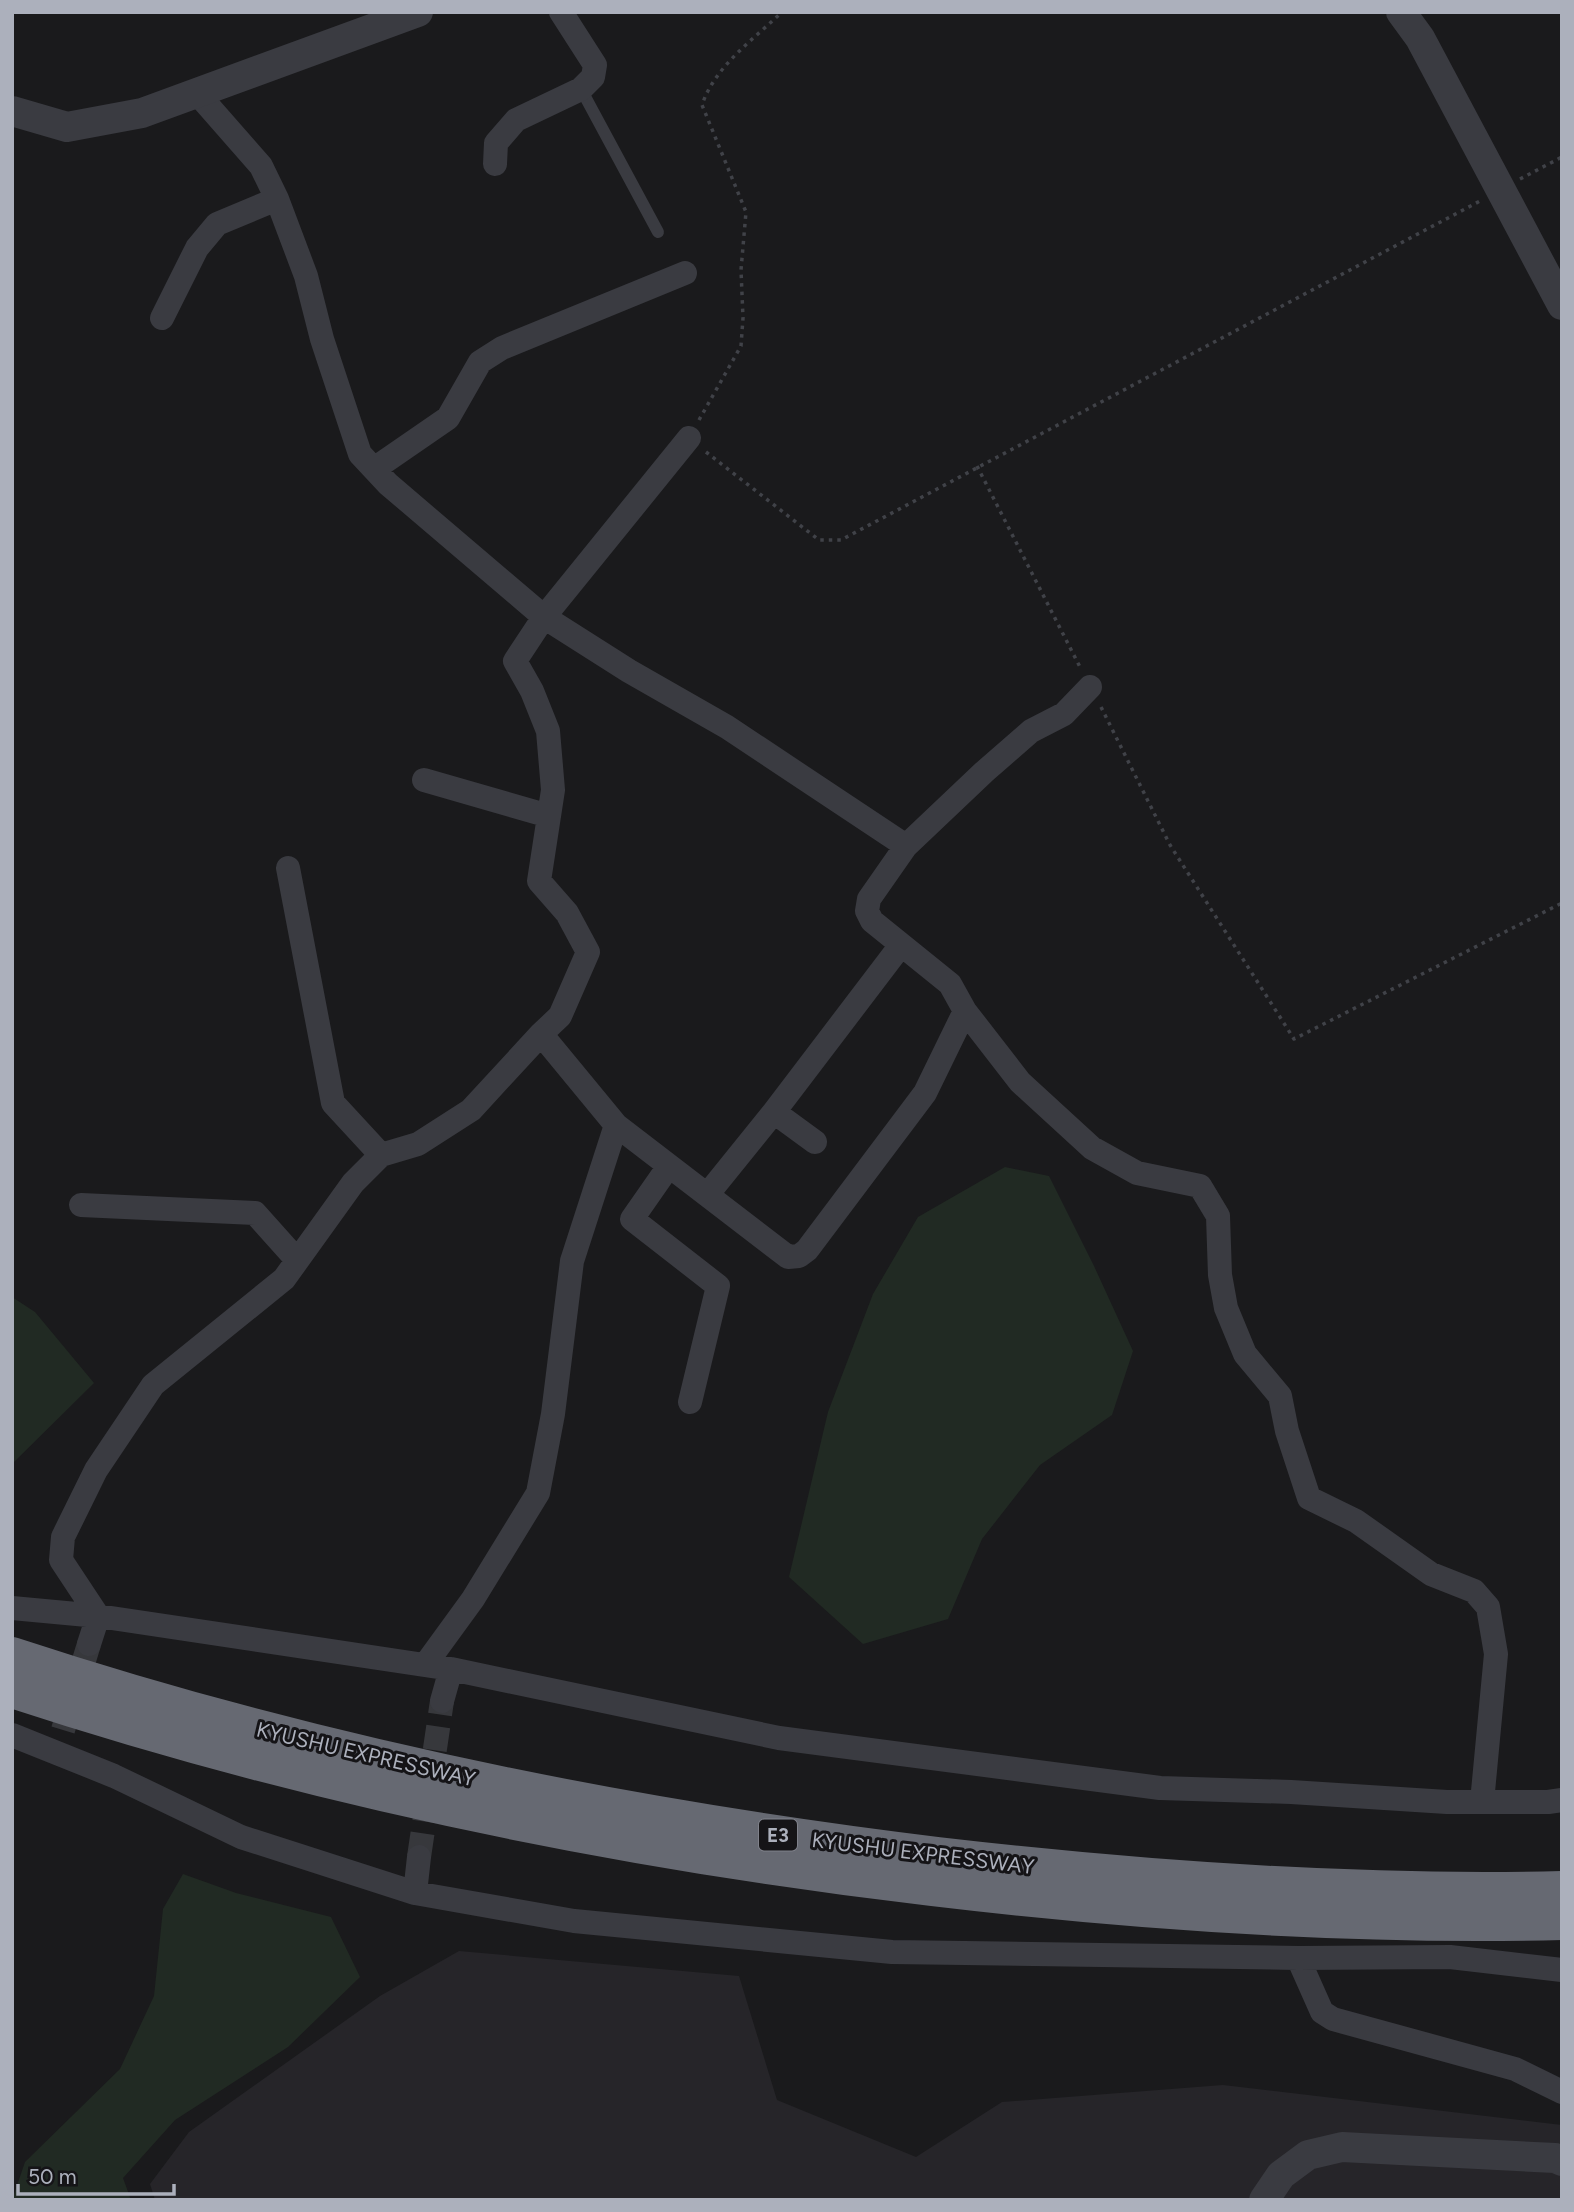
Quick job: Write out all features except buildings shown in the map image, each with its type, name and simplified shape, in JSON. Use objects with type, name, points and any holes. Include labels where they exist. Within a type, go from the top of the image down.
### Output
[{"type":"highway","name":"KYUSHU EXPRESSWAY","points":[[12,1656],[237,1724],[556,1797],[720,1827],[1032,1867],[1182,1880],[1346,1889],[1562,1890]]},
{"type":"highway","name":"KYUSHU EXPRESSWAY","points":[[12,1689],[228,1754],[403,1797],[547,1827],[726,1859],[855,1878],[1026,1898],[1180,1911],[1346,1920],[1562,1920]]},
{"type":"street","points":[[12,111],[67,127],[142,113],[418,12]]},
{"type":"street","points":[[495,164],[496,143],[516,120],[581,89],[593,76],[595,65],[561,12]]},
{"type":"street","points":[[1401,12],[1420,38],[1562,305]]},
{"type":"street","points":[[197,93],[261,166],[277,199],[306,276],[322,340],[360,454],[388,484],[544,617],[629,671],[727,727],[906,846]]},
{"type":"street","points":[[162,318],[197,248],[217,224],[277,199]]},
{"type":"street","points":[[374,469],[448,418],[480,362],[502,348],[685,273]]},
{"type":"street","points":[[98,1616],[61,1560],[63,1537],[96,1470],[153,1385],[284,1279],[353,1183],[381,1155],[418,1144],[471,1110],[560,1016],[588,952],[568,913],[539,881],[553,790],[548,731],[532,691],[515,661],[544,617],[688,438]]},
{"type":"street","points":[[1090,687],[1064,715],[1021,740],[906,846],[869,899],[867,911],[872,921],[950,984],[965,1010],[1020,1082],[1092,1148],[1137,1173],[1200,1186],[1218,1216],[1220,1275],[1226,1308],[1245,1354],[1280,1396],[1287,1431],[1309,1498],[1356,1521],[1431,1574],[1474,1591],[1488,1607],[1496,1654],[1482,1802]]},
{"type":"street","points":[[424,780],[549,816]]},
{"type":"street","points":[[288,868],[333,1103],[381,1155]]},
{"type":"street","points":[[707,1195],[901,945]]},
{"type":"street","points":[[541,1034],[616,1125],[788,1258],[799,1256],[807,1250],[925,1093],[965,1010]]},
{"type":"street","points":[[774,1112],[815,1142]]},
{"type":"street","points":[[425,1665],[473,1599],[538,1493],[553,1414],[572,1261],[616,1125]]},
{"type":"street","points":[[669,1166],[632,1219],[718,1286],[690,1402]]},
{"type":"street","points":[[81,1205],[255,1213],[297,1260]]},
{"type":"street","points":[[12,1608],[98,1616],[452,1669],[779,1738],[1160,1788],[1482,1802],[1562,1800]]},
{"type":"street","points":[[89,1644],[98,1616]]},
{"type":"street","points":[[442,1701],[452,1669]]},
{"type":"street","points":[[14,1744],[59,1741],[114,1776],[241,1837],[415,1893],[574,1920],[892,1952],[1298,1958],[1450,1957],[1562,1970]]},
{"type":"street","points":[[415,1893],[419,1857]]},
{"type":"street","points":[[1298,1958],[1322,2012],[1333,2019],[1515,2068],[1562,2092]]},
{"type":"street","points":[[1264,2200],[1281,2175],[1308,2155],[1342,2147],[1555,2158],[1562,2161]]},
{"type":"lane","points":[[581,89],[657,232]]},
{"type":"path","points":[[782,12],[722,69],[707,90],[702,104],[746,212],[741,270],[743,318],[741,346],[688,438],[819,540],[841,540],[1562,157]]},
{"type":"path","points":[[977,466],[1170,845],[1294,1039],[1562,903]]},
{"type":"shaded area","points":[[1005,1167],[1049,1176],[1133,1351],[1112,1415],[1040,1465],[982,1539],[948,1619],[863,1644],[789,1577],[828,1412],[873,1294],[918,1217]]},
{"type":"shaded area","points":[[12,1297],[35,1312],[94,1383],[12,1464]]},
{"type":"shaded area","points":[[183,1874],[236,1893],[331,1917],[360,1977],[288,2047],[175,2120],[123,2178],[131,2200],[12,2200],[25,2162],[120,2069],[154,1996],[163,1909]]},
{"type":"shaded area","points":[[459,1951],[739,1976],[777,2100],[916,2157],[1002,2102],[1223,2085],[1562,2125],[1562,2200],[155,2200],[150,2184],[189,2132],[380,1996]]},
{"type":"tunnel","points":[[63,1730],[89,1644]]},
{"type":"tunnel","points":[[419,1857],[442,1701]]}]
